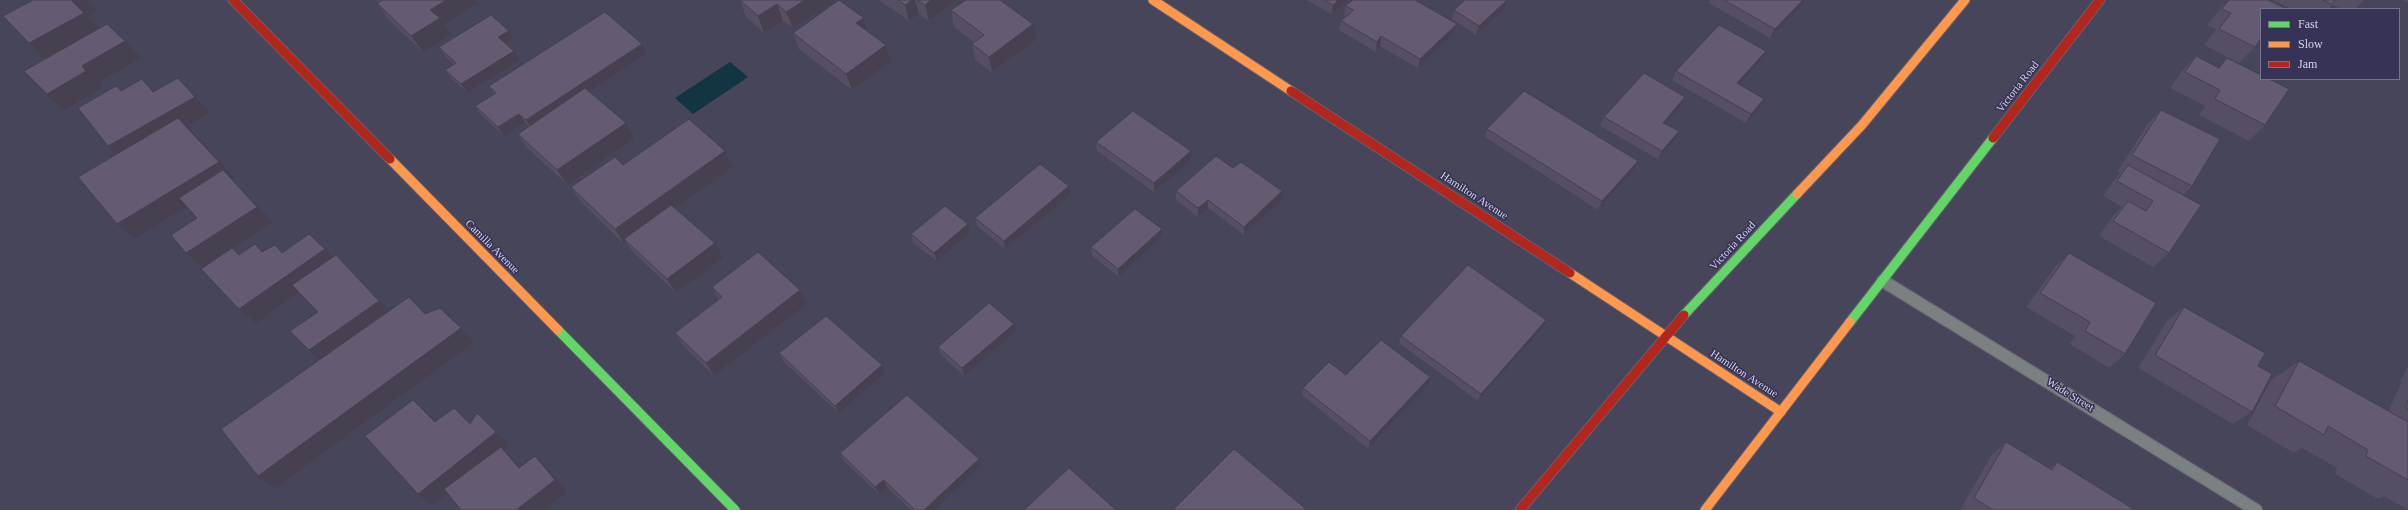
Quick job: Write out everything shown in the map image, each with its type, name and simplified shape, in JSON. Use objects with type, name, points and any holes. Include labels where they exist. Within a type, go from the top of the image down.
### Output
[{"type":"main road","name":"Camilla Avenue","points":[[233,0],[735,510]]},
{"type":"main road","name":"Hamilton Avenue","points":[[1153,0],[1781,412]]},
{"type":"main road","name":"Victoria Road","points":[[1520,510],[1664,336],[1862,125],[1966,0]]},
{"type":"main road","name":"Victoria Road","points":[[1705,510],[1884,281],[2100,0]]},
{"type":"street","name":"Wade Street","points":[[1884,281],[2256,510]]},
{"type":"water","points":[[730,62],[748,77],[693,114],[675,98]]},
{"type":"building","points":[[33,0],[71,0],[84,13],[29,43],[3,16]]},
{"type":"building","points":[[383,0],[446,0],[430,10],[440,18],[411,36],[377,3]]},
{"type":"building","points":[[740,0],[805,0],[786,12],[777,4],[758,16]]},
{"type":"building","points":[[839,0],[864,18],[856,23],[886,45],[846,74],[793,33]]},
{"type":"building","points":[[898,0],[912,0],[905,5]]},
{"type":"building","points":[[917,0],[931,0],[925,5]]},
{"type":"building","points":[[966,0],[1000,0],[1033,24],[989,57],[972,44],[984,35],[951,10]]},
{"type":"building","points":[[1324,0],[1338,0],[1333,5]]},
{"type":"building","points":[[1353,0],[1415,0],[1457,24],[1420,59],[1381,36],[1377,42],[1341,21],[1354,10],[1345,6]]},
{"type":"building","points":[[1465,0],[1507,0],[1479,26],[1454,10]]},
{"type":"building","points":[[1724,0],[1803,0],[1775,29]]},
{"type":"building","points":[[2229,0],[2268,0],[2283,7],[2260,8],[2260,40],[2255,47],[2219,29],[2231,13],[2222,9]]},
{"type":"building","points":[[2323,0],[2335,0],[2332,4]]},
{"type":"building","points":[[605,12],[642,44],[526,120],[519,114],[498,127],[475,106],[496,93],[489,86]]},
{"type":"building","points":[[491,15],[509,31],[498,37],[514,51],[461,84],[445,70],[456,63],[439,47]]},
{"type":"building","points":[[107,24],[125,41],[82,66],[86,71],[47,94],[24,71]]},
{"type":"building","points":[[1719,25],[1766,51],[1737,83],[1764,99],[1751,114],[1676,71]]},
{"type":"building","points":[[2196,56],[2219,68],[2227,58],[2260,74],[2260,80],[2271,80],[2289,89],[2265,125],[2215,99],[2220,90],[2185,72]]},
{"type":"building","points":[[1644,73],[1685,97],[1663,123],[1679,131],[1662,151],[1604,117]]},
{"type":"building","points":[[178,78],[195,97],[108,146],[78,108],[116,86],[121,91],[142,79],[153,92]]},
{"type":"building","points":[[585,88],[626,123],[557,170],[518,134]]},
{"type":"building","points":[[1524,91],[1638,161],[1602,201],[1487,129]]},
{"type":"building","points":[[2161,110],[2220,139],[2192,186],[2132,155]]},
{"type":"building","points":[[1133,111],[1191,151],[1154,183],[1096,142]]},
{"type":"building","points":[[178,118],[219,162],[117,224],[78,177]]},
{"type":"building","points":[[689,119],[725,151],[615,229],[571,187],[615,157],[623,165]]},
{"type":"building","points":[[1216,156],[1233,168],[1241,162],[1282,191],[1244,227],[1208,200],[1198,208],[1176,191]]},
{"type":"building","points":[[1040,164],[1069,186],[1004,241],[975,218]]},
{"type":"building","points":[[2128,165],[2201,205],[2169,253],[2113,221],[2128,201],[2146,211],[2153,201],[2117,181]]},
{"type":"building","points":[[223,170],[257,207],[186,253],[171,235],[197,218],[179,198]]},
{"type":"building","points":[[671,205],[715,243],[667,279],[624,239]]},
{"type":"building","points":[[945,206],[968,224],[934,253],[911,234]]},
{"type":"building","points":[[1135,209],[1162,229],[1118,269],[1091,247]]},
{"type":"building","points":[[309,234],[325,249],[239,309],[201,269],[232,248],[239,255],[255,244],[262,252],[275,245],[282,253]]},
{"type":"building","points":[[758,252],[800,290],[706,363],[675,333],[722,297],[712,287]]},
{"type":"building","points":[[2069,253],[2156,303],[2125,354],[2085,331],[2090,322],[2040,293]]},
{"type":"building","points":[[336,255],[379,301],[309,350],[290,331],[318,312],[292,285]]},
{"type":"building","points":[[1468,265],[1546,320],[1481,394],[1401,336]]},
{"type":"building","points":[[409,297],[425,314],[440,308],[461,328],[258,476],[221,429]]},
{"type":"building","points":[[989,303],[1014,324],[962,368],[938,347]]},
{"type":"building","points":[[2184,307],[2265,353],[2258,366],[2272,374],[2252,412],[2155,355]]},
{"type":"building","points":[[826,316],[882,365],[835,406],[779,353]]},
{"type":"building","points":[[1381,340],[1430,377],[1370,441],[1303,388],[1329,362],[1346,375]]},
{"type":"building","points":[[2299,361],[2408,422],[2408,480],[2366,456],[2368,450],[2328,426],[2324,435],[2275,406]]},
{"type":"building","points":[[907,395],[979,459],[924,510],[915,510],[884,480],[875,487],[840,453]]},
{"type":"building","points":[[413,400],[435,422],[454,408],[470,424],[477,413],[496,432],[418,494],[365,436]]},
{"type":"building","points":[[2408,400],[2408,409],[2405,407]]},
{"type":"building","points":[[2006,442],[2052,470],[2057,462],[2135,510],[1993,510],[1974,498]]},
{"type":"building","points":[[501,447],[519,468],[535,456],[555,480],[516,510],[461,510],[444,489]]},
{"type":"building","points":[[1234,449],[1307,510],[1173,510]]},
{"type":"building","points":[[1069,468],[1116,510],[1025,509]]},
{"type":"traffic: fast","points":[[1850,322],[1993,138]]},
{"type":"traffic: fast","points":[[1684,315],[1797,194]]},
{"type":"traffic: fast","points":[[558,330],[735,510]]},
{"type":"traffic: slow","points":[[1153,0],[1291,91]]},
{"type":"traffic: slow","points":[[1797,194],[1862,125],[1965,0]]},
{"type":"traffic: slow","points":[[390,159],[558,330]]},
{"type":"traffic: slow","points":[[1570,273],[1781,412]]},
{"type":"traffic: slow","points":[[1705,510],[1850,322]]},
{"type":"traffic: jam","points":[[233,0],[390,159]]},
{"type":"traffic: jam","points":[[1993,138],[2100,0]]},
{"type":"traffic: jam","points":[[1291,91],[1570,273]]},
{"type":"traffic: jam","points":[[1520,510],[1684,315]]}]
